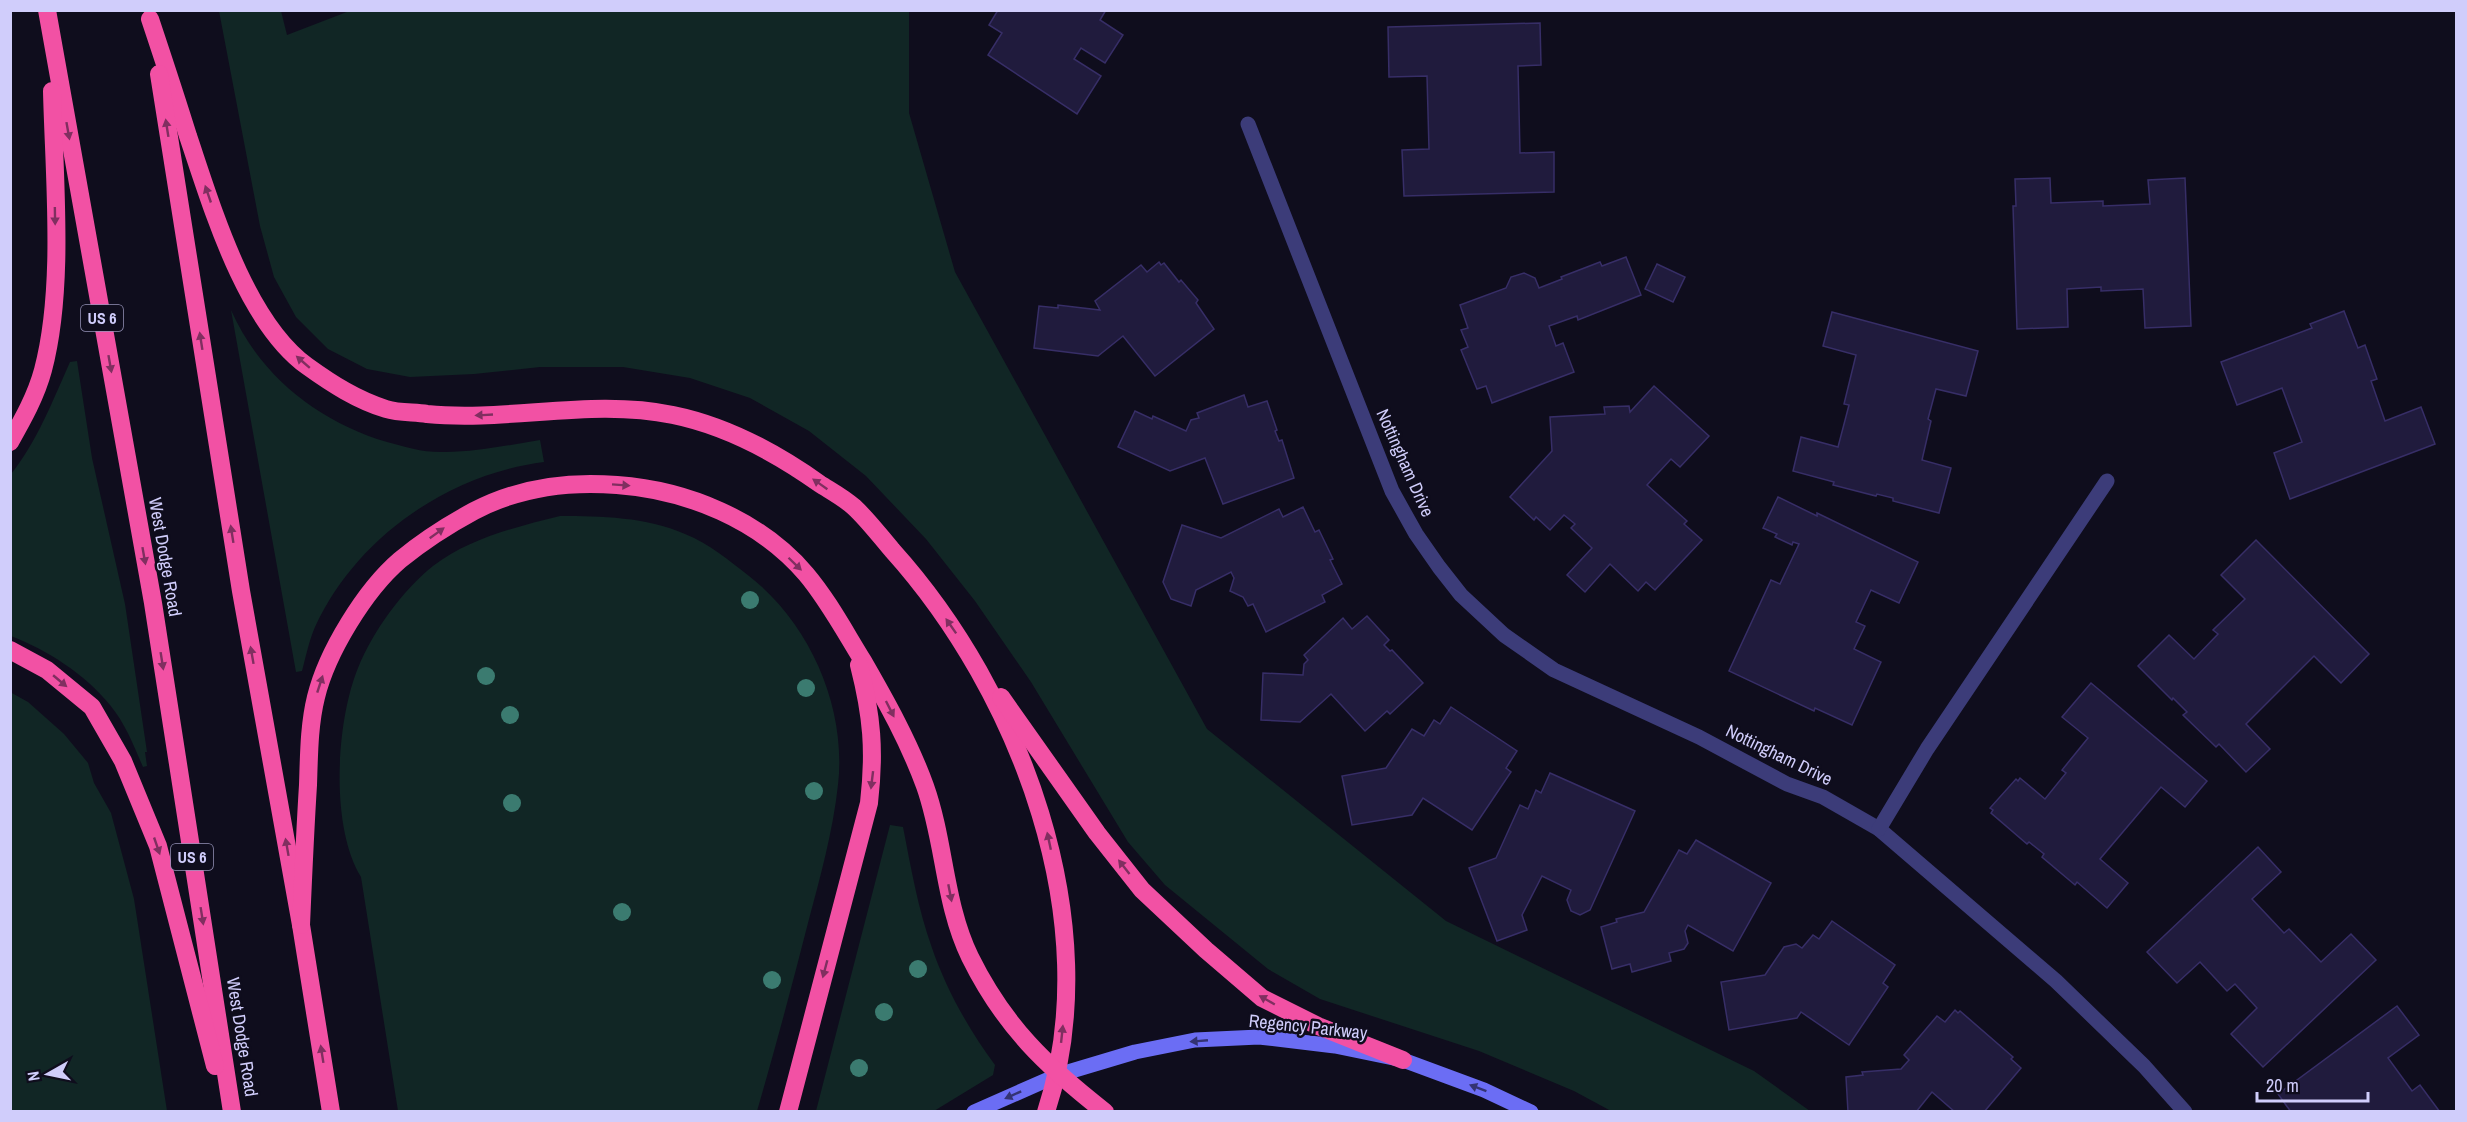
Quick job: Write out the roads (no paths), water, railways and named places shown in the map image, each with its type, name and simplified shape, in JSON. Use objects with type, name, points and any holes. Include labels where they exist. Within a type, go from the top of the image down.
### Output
[{"type":"highway","name":"West Dodge Road","points":[[47,10],[153,603],[232,1112]]},
{"type":"highway","points":[[149,15],[210,203],[245,284],[270,329],[302,362],[343,391],[389,410],[453,417],[609,408],[671,414],[727,430],[785,459],[854,507],[916,577],[1097,833],[1142,890],[1206,951],[1262,998],[1318,1026],[1403,1060]]},
{"type":"highway","points":[[149,15],[241,591],[301,925],[331,1112]]},
{"type":"highway","points":[[10,442],[26,414],[38,383],[50,338],[55,237],[51,32]]},
{"type":"highway","points":[[301,925],[310,742],[316,699],[329,656],[365,600],[398,562],[447,526],[486,505],[539,488],[585,482],[640,486],[693,500],[731,516],[774,544],[806,574],[840,622],[891,708],[926,788],[944,858],[954,913],[969,954],[987,988],[1016,1031],[1058,1075],[1105,1112]]},
{"type":"highway","points":[[788,1112],[869,803],[874,763],[870,714],[859,665],[840,622]]},
{"type":"highway","points":[[10,650],[47,670],[92,707],[123,762],[158,846],[226,1112]]},
{"type":"highway","points":[[969,652],[1019,753],[1048,834],[1063,919],[1066,1002],[1058,1075],[1046,1112]]},
{"type":"main road","name":"Regency Parkway","points":[[974,1112],[1058,1075],[1135,1052],[1195,1040],[1248,1038],[1335,1046],[1403,1060],[1484,1090],[1531,1112]]},
{"type":"street","name":"Nottingham Drive","points":[[1248,124],[1392,491],[1416,534],[1461,595],[1504,635],[1554,670],[1699,737],[1788,784],[1823,797],[1879,829],[2056,981],[2144,1066],[2185,1112]]},
{"type":"street","points":[[1879,829],[1927,748],[2107,481]]}]
